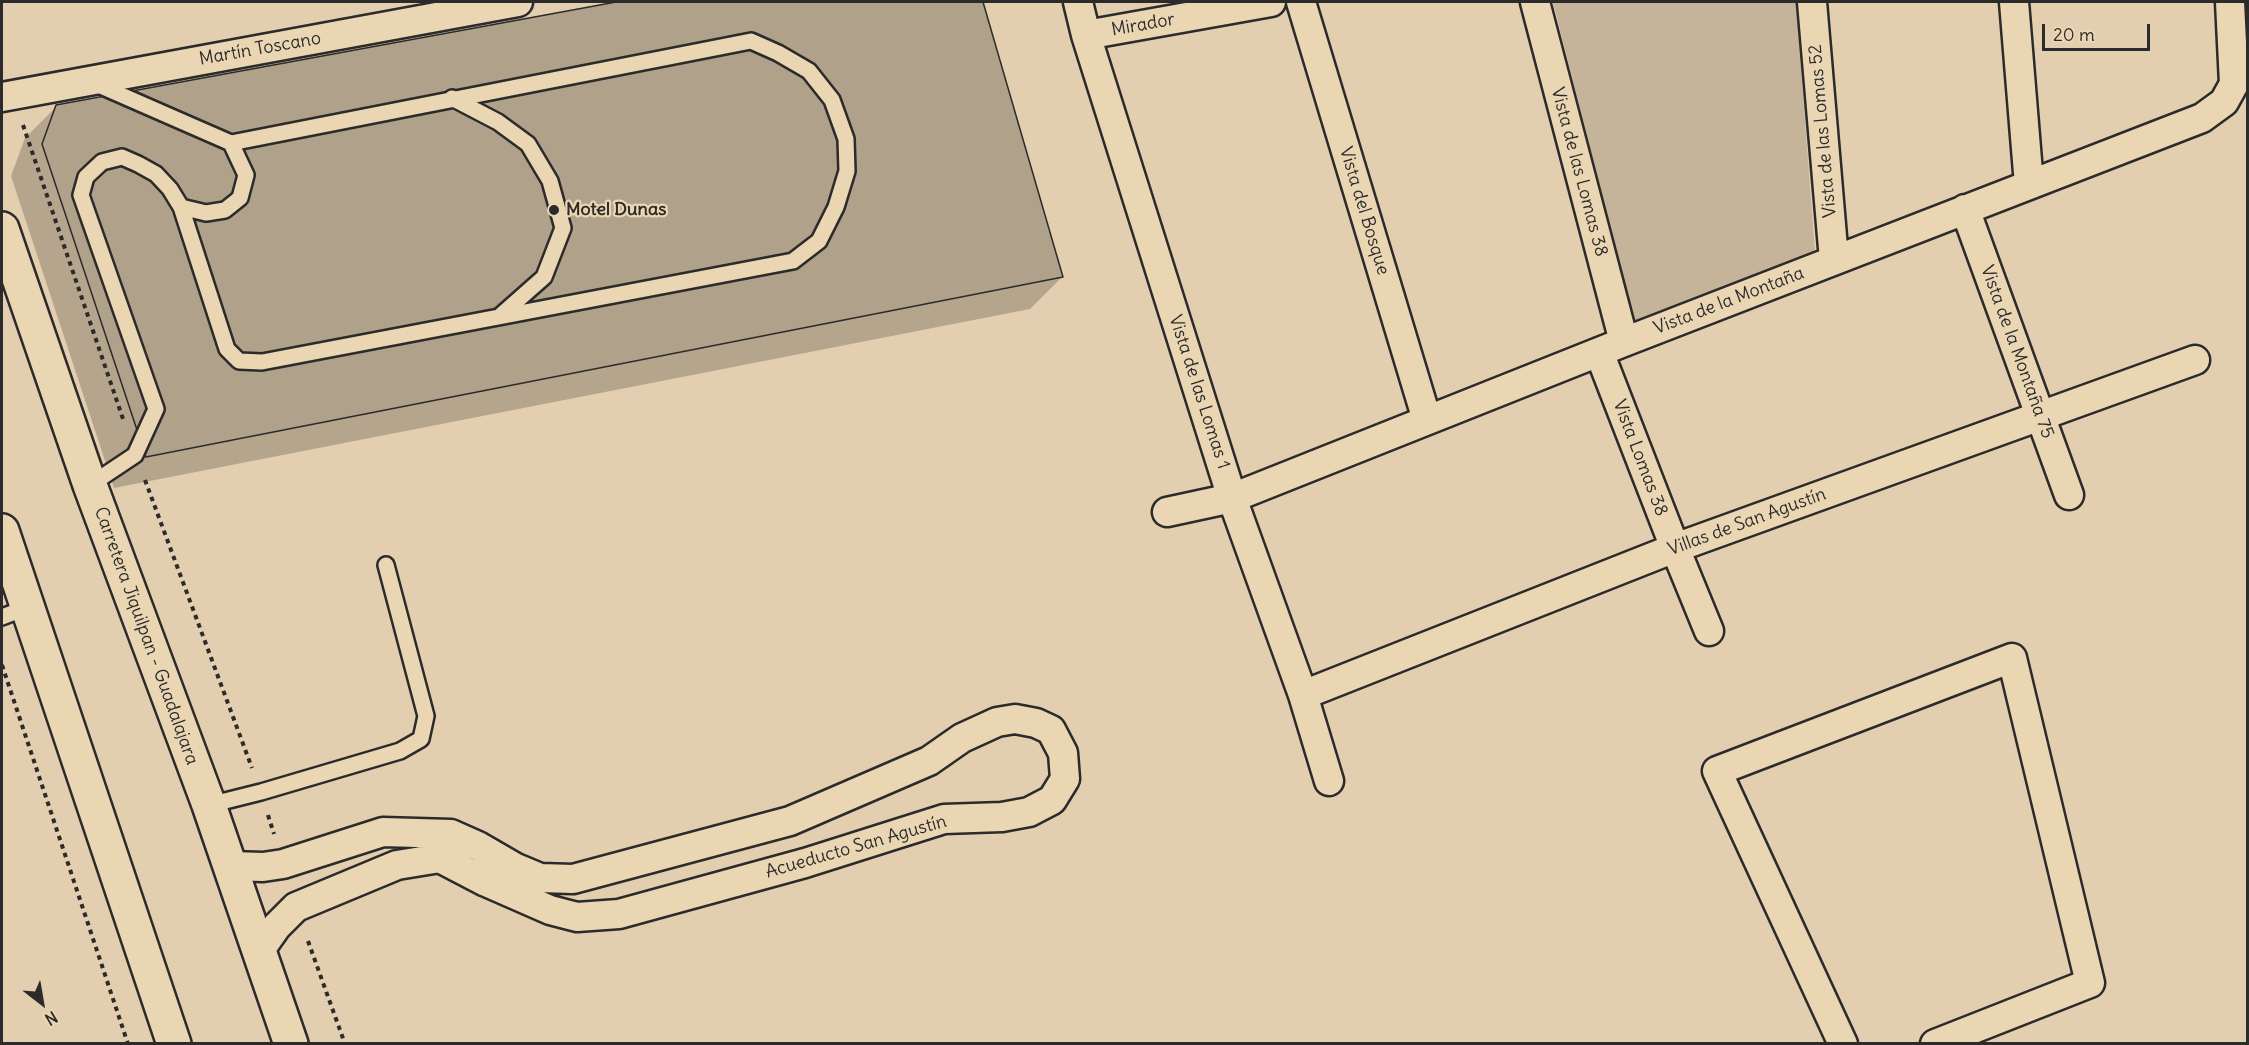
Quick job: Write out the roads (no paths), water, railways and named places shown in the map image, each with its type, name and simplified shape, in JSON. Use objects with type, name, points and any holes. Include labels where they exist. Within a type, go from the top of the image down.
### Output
[{"type":"highway","name":"Carretera Jiquilpan - Guadalajara","points":[[2,229],[90,485],[209,805],[291,1044]]},
{"type":"highway","points":[[2,531],[15,612],[174,1044]]},
{"type":"street","name":"Martín Toscano","points":[[7,96],[518,2]]},
{"type":"street","name":"Vista de las Lomas 1","points":[[1078,2],[1086,35],[1232,498],[1303,695],[1329,781]]},
{"type":"street","name":"Mirador","points":[[1086,35],[1271,2]]},
{"type":"street","name":"Vista del Bosque","points":[[1301,2],[1428,420]]},
{"type":"street","name":"Vista de las Lomas 38","points":[[1535,2],[1611,347]]},
{"type":"street","name":"Vista de las Lomas 52","points":[[1812,2],[1834,260]]},
{"type":"street","points":[[2014,2],[2029,185]]},
{"type":"street","name":"Vista de la Montaña","points":[[1167,512],[1232,498],[1611,347],[2202,118],[2224,102],[2234,84],[2230,2]]},
{"type":"street","name":"Vista de la Montaña 75","points":[[1965,209],[2069,495]]},
{"type":"street","name":"Vista Lomas 38","points":[[1611,347],[1675,548],[1709,631]]},
{"type":"street","name":"Villas de San Agustín","points":[[1303,695],[1675,548],[2195,360]]},
{"type":"street","points":[[1844,1044],[1717,771],[2012,657],[2090,983],[1935,1044]]},
{"type":"street","name":"Acueducto San Agustín","points":[[230,866],[263,867],[283,864],[383,832],[445,846],[478,846],[516,868],[540,878],[573,879],[790,821],[929,761],[962,738],[997,722],[1015,719],[1052,729],[1063,753],[1065,779],[1052,800],[1029,812],[1002,817],[944,819],[805,863],[618,914],[577,916],[550,910],[519,897],[445,846]]},
{"type":"street","points":[[790,821],[805,863]]},
{"type":"street","points":[[260,950],[277,926],[296,907],[445,846]]},
{"type":"lane","points":[[89,81],[231,143],[751,41],[778,53],[808,71],[832,100],[846,139],[847,171],[836,207],[819,241],[793,261],[261,362],[239,361],[227,349],[181,207],[170,189],[156,174],[122,157],[102,162],[86,177],[81,195],[156,409],[135,454],[90,485]]},
{"type":"lane","points":[[452,98],[498,122],[528,144],[550,181],[563,228],[544,277],[501,315]]},
{"type":"lane","points":[[181,207],[206,213],[225,210],[240,198],[246,175],[231,143]]},
{"type":"lane","points":[[209,805],[400,751],[421,739],[426,716],[386,565]]},
{"type":"place","name":"Motel Dunas","points":[[554,210]]}]
